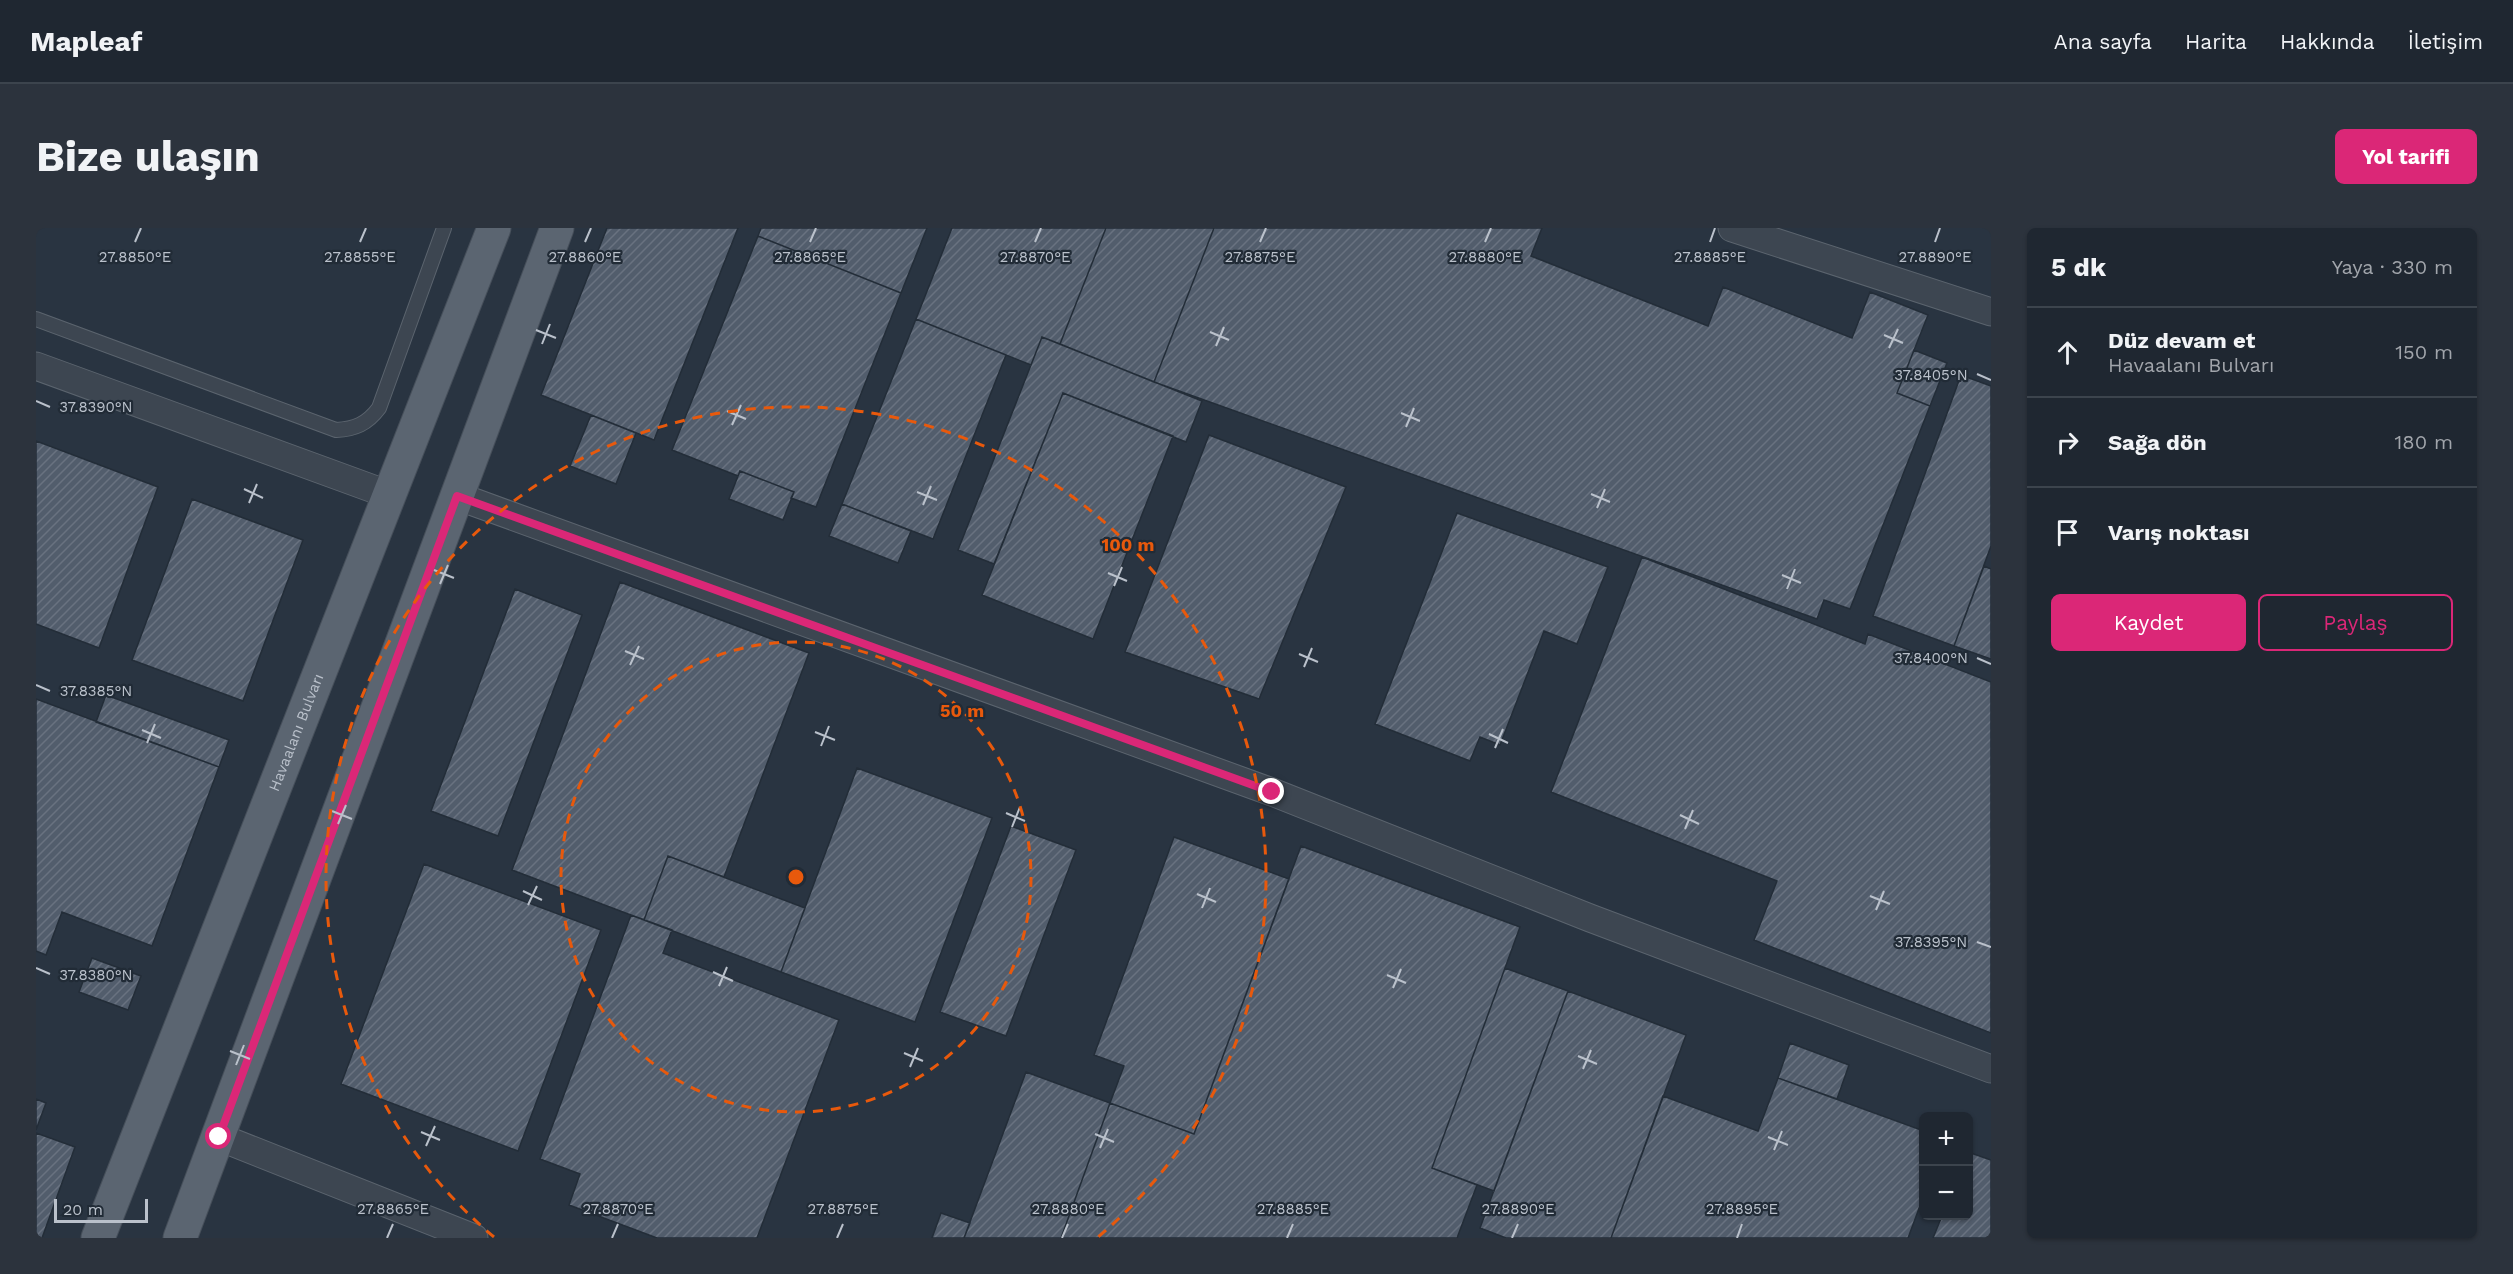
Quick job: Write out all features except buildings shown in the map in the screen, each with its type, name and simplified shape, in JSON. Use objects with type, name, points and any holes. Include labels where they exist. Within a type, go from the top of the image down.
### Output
[{"type":"main road","name":"Havaalanı Bulvarı","points":[[98,1238],[494,228]]},
{"type":"main road","points":[[180,1238],[557,228]]},
{"type":"street","points":[[1732,228],[1991,312]]},
{"type":"street","points":[[36,366],[390,495]]},
{"type":"street","points":[[457,496],[1272,792],[1590,918],[1991,1069]]},
{"type":"street","points":[[219,1137],[474,1238]]},
{"type":"lane","points":[[36,319],[336,430],[350,429],[363,425],[379,408],[444,228]]},
{"type":"route","points":[[219,1137],[457,496],[892,656],[1272,792]]}]
